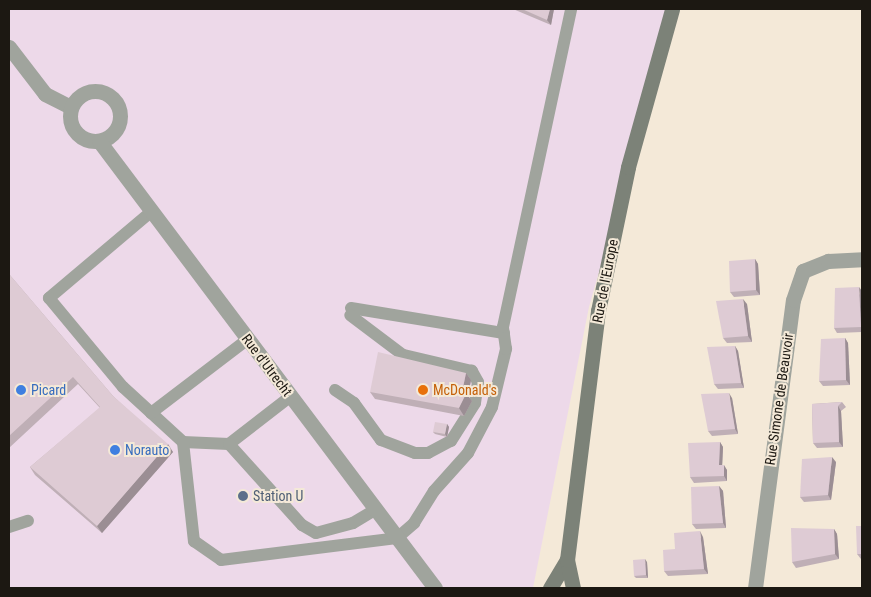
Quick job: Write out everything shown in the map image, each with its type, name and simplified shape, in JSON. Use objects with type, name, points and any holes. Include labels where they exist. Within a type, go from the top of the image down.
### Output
[{"type":"street","name":"Rue de l'Europe","points":[[573,588],[567,560],[598,311],[628,167],[672,9]]},
{"type":"street","points":[[9,47],[45,94],[71,107]]},
{"type":"street","points":[[88,91],[104,92],[114,99],[120,112],[118,127],[100,141],[76,132],[71,107],[88,91]]},
{"type":"street","name":"Rue d'Utrecht","points":[[100,141],[435,588]]},
{"type":"street","name":"Rue Simone de Beauvoir","points":[[756,588],[794,300],[803,271],[828,261],[862,259]]},
{"type":"street","name":"Rue de l'Europe","points":[[550,588],[567,560]]},
{"type":"lane","points":[[183,442],[194,541],[221,560],[397,538],[414,523],[486,424],[506,349],[504,333],[571,9]]},
{"type":"lane","points":[[152,210],[49,298],[151,413],[183,442],[229,444],[291,396]]},
{"type":"lane","points":[[335,390],[354,403],[381,440],[416,453],[428,453],[451,441],[475,403],[478,382],[472,371],[403,355],[350,312],[504,333]]},
{"type":"lane","points":[[151,413],[248,339]]},
{"type":"lane","points":[[229,444],[302,524],[316,533],[353,523],[376,509]]},
{"type":"lane","points":[[9,526],[28,521]]},
{"type":"shaded area","points":[[9,9],[674,9],[589,307],[533,588],[9,588]]},
{"type":"building","points":[[522,9],[550,9],[547,20]]},
{"type":"building","points":[[755,259],[756,290],[730,292],[729,261]]},
{"type":"building","points":[[9,274],[113,396],[168,444],[97,526],[30,467],[100,407],[73,377],[9,436]]},
{"type":"building","points":[[859,287],[861,327],[834,328],[835,288]]},
{"type":"building","points":[[743,299],[748,336],[723,338],[716,301]]},
{"type":"building","points":[[845,338],[846,380],[819,381],[821,339]]},
{"type":"building","points":[[735,346],[741,383],[714,384],[707,347]]},
{"type":"building","name":"McDonald's","points":[[378,352],[466,373],[462,392],[466,394],[459,408],[370,392]]},
{"type":"building","points":[[729,393],[735,429],[708,431],[701,394]]},
{"type":"building","points":[[842,402],[838,406],[839,442],[813,443],[812,404]]},
{"type":"building","points":[[435,422],[447,424],[445,434],[433,432]]},
{"type":"building","points":[[720,442],[719,465],[724,465],[724,476],[690,477],[688,443]]},
{"type":"building","points":[[832,457],[828,495],[800,497],[802,459]]},
{"type":"building","points":[[719,486],[723,523],[692,524],[691,487]]},
{"type":"building","points":[[856,526],[862,526],[862,554],[857,554]]},
{"type":"building","points":[[791,528],[834,529],[835,554],[792,562]]},
{"type":"building","points":[[700,531],[704,569],[664,571],[663,550],[675,549],[674,533]]},
{"type":"building","points":[[645,559],[646,575],[634,576],[633,560]]},
{"type":"place","name":"Picard","points":[[21,390]]},
{"type":"place","name":"McDonald's","points":[[423,390]]},
{"type":"place","name":"Norauto","points":[[115,450]]},
{"type":"place","name":"Station U","points":[[243,496]]}]
